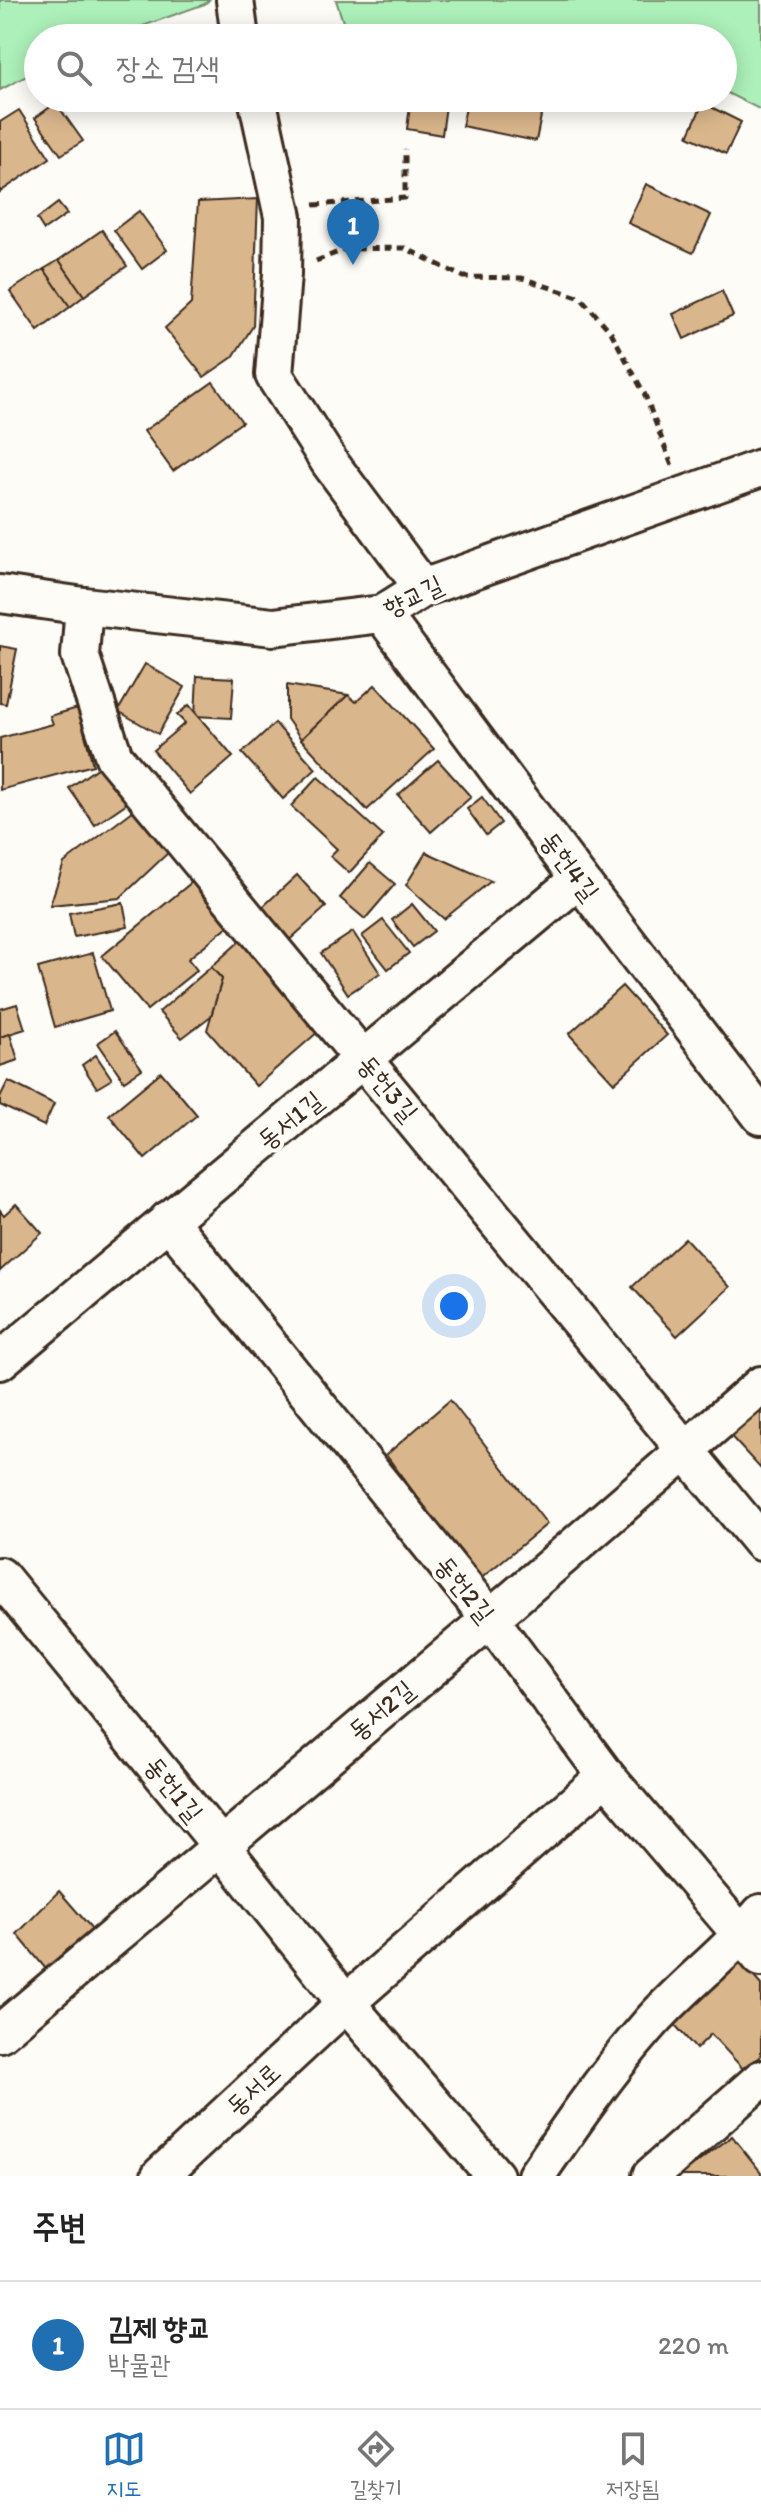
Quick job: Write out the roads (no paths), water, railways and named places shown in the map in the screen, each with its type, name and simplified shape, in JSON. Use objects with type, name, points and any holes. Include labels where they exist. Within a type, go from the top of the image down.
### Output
[{"type":"street","points":[[235,0],[238,24]]},
{"type":"street","points":[[260,112],[283,217],[274,375],[330,463],[423,588]]},
{"type":"street","name":"향교길","points":[[0,594],[273,627],[382,614],[423,588],[761,468]]},
{"type":"street","name":"동헌3길","points":[[84,606],[80,655],[114,757],[761,1542]]},
{"type":"street","name":"동헌4길","points":[[382,614],[579,879],[761,1116]]},
{"type":"street","name":"동서1길","points":[[0,1361],[579,879]]},
{"type":"street","name":"동헌2길","points":[[168,1220],[490,1619],[606,1776],[755,1936]]},
{"type":"street","name":"동서2길","points":[[0,2033],[490,1619],[761,1385]]},
{"type":"street","name":"동헌1길","points":[[0,1576],[346,2003],[495,2176]]},
{"type":"street","points":[[346,2003],[606,1776]]},
{"type":"street","points":[[536,2176],[575,2118],[648,2025],[755,1936]]},
{"type":"street","name":"동서로","points":[[160,2176],[346,2003]]},
{"type":"street","points":[[651,2176],[761,2079]]},
{"type":"place","name":"김제 향교","points":[[353,265]]}]
